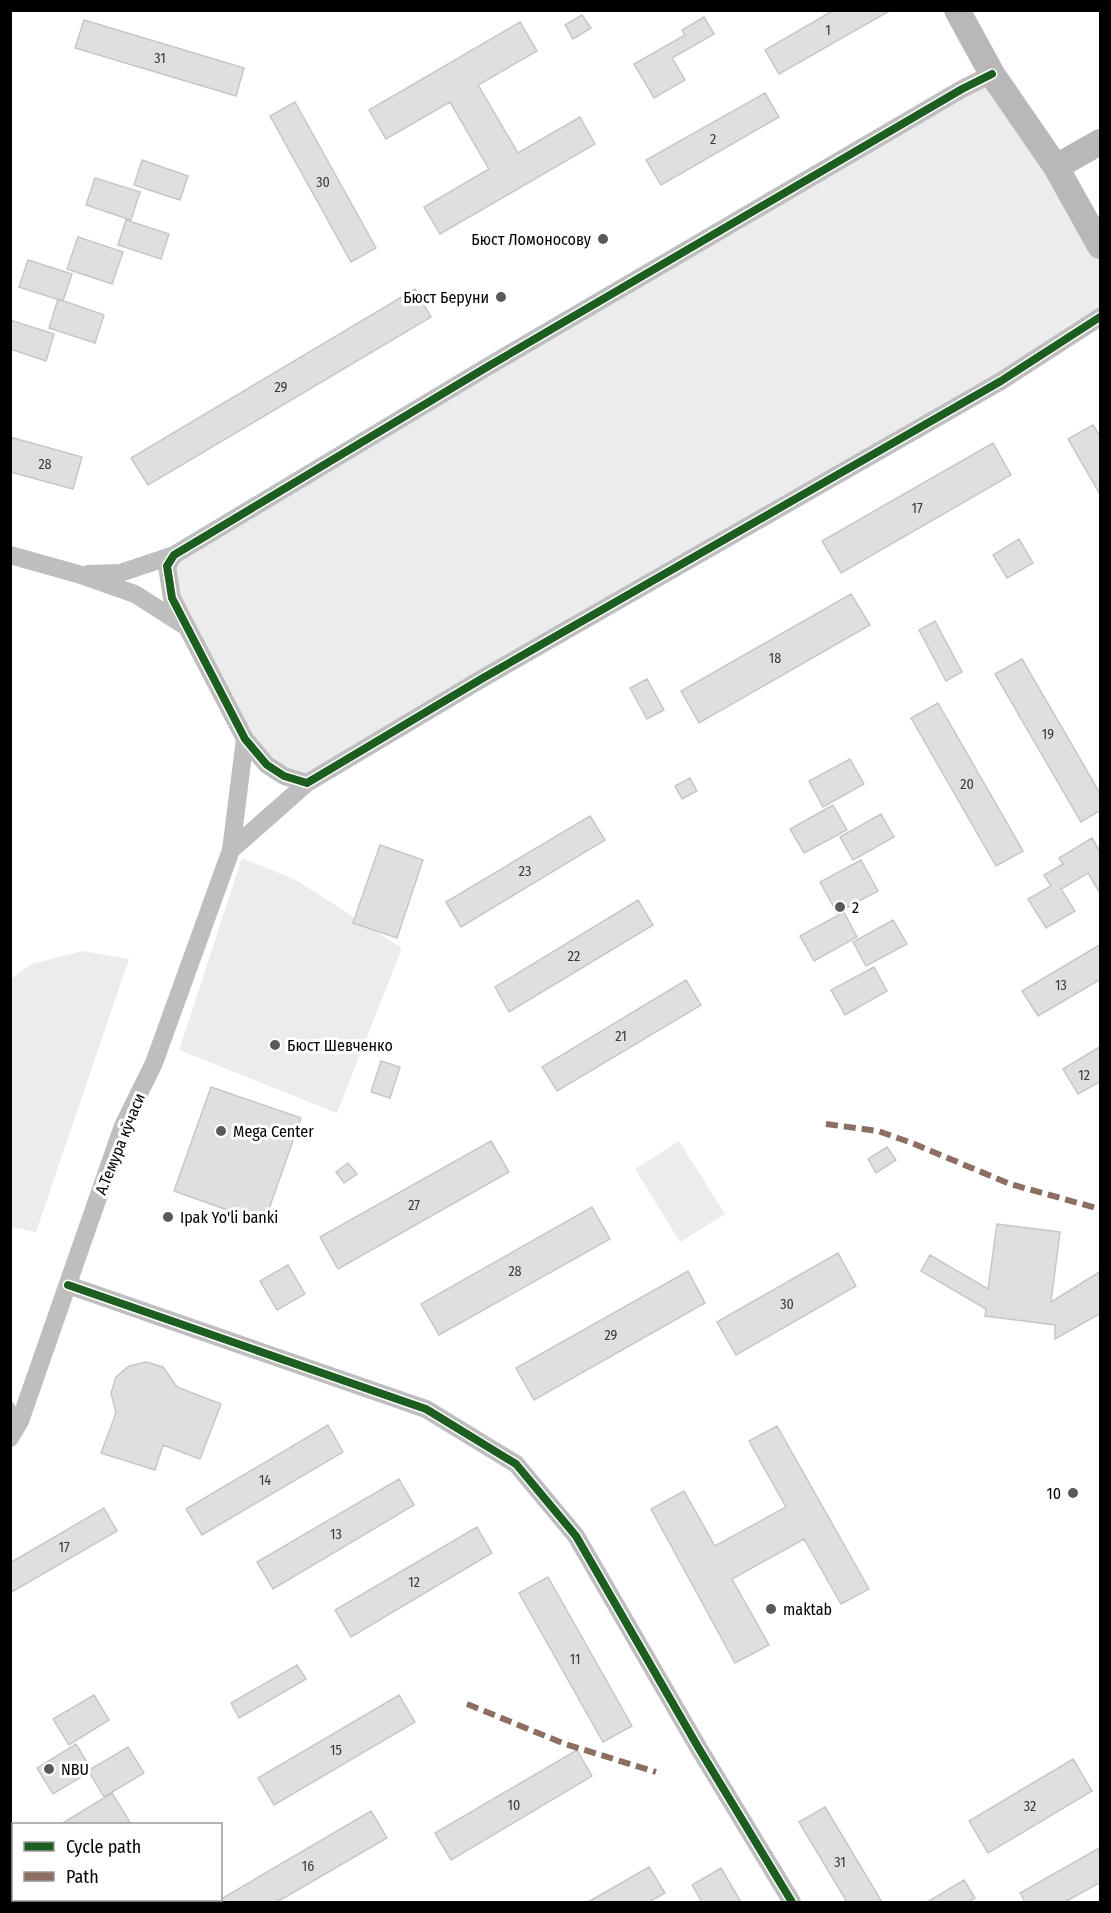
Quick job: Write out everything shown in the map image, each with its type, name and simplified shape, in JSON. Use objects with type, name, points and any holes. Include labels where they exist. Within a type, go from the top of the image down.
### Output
[{"type":"street","points":[[962,12],[992,74],[1056,167],[1101,246]]},
{"type":"street","points":[[78,574],[120,573],[174,555],[497,361],[962,89],[992,74]]},
{"type":"street","points":[[1056,167],[1101,142]]},
{"type":"street","points":[[231,850],[307,783],[494,672],[1001,381],[1101,317]]},
{"type":"street","points":[[10,555],[78,574],[135,594],[185,626]]},
{"type":"street","points":[[174,555],[167,566],[172,598],[245,739],[267,765],[284,776],[307,783]]},
{"type":"street","name":"А.Темура кўчаси","points":[[10,1438],[15,1413],[68,1285],[123,1126],[154,1063],[231,850],[245,739]]},
{"type":"street","points":[[68,1285],[426,1409],[516,1464],[576,1536],[698,1747],[792,1902]]},
{"type":"shaded area","points":[[992,74],[1100,246],[1100,317],[307,783],[267,765],[185,626],[174,555]]},
{"type":"shaded area","points":[[242,858],[296,880],[402,948],[337,1113],[179,1050]]},
{"type":"shaded area","points":[[83,951],[129,959],[36,1232],[11,1227],[11,979],[32,964]]},
{"type":"shaded area","points":[[679,1141],[725,1214],[680,1242],[635,1169]]},
{"type":"building","points":[[834,10],[891,10],[779,74],[765,50]]},
{"type":"building","points":[[582,15],[591,28],[573,39],[565,25]]},
{"type":"building","points":[[704,17],[714,34],[672,58],[685,80],[654,98],[634,64],[685,35],[682,30]]},
{"type":"building","points":[[84,20],[244,68],[236,96],[75,48]]},
{"type":"building","points":[[520,22],[537,51],[478,85],[518,153],[580,117],[595,144],[440,234],[424,207],[489,169],[450,102],[386,139],[369,110]]},
{"type":"building","points":[[765,93],[779,117],[661,185],[646,160]]},
{"type":"building","points":[[295,102],[376,248],[351,262],[270,116]]},
{"type":"building","points":[[142,160],[188,176],[180,200],[134,185]]},
{"type":"building","points":[[95,178],[140,192],[131,220],[86,205]]},
{"type":"building","points":[[126,220],[169,234],[161,259],[118,245]]},
{"type":"building","points":[[78,237],[123,252],[112,284],[67,269]]},
{"type":"building","points":[[28,260],[72,274],[63,301],[19,287]]},
{"type":"building","points":[[415,289],[431,317],[148,485],[131,458]]},
{"type":"building","points":[[58,299],[104,315],[95,343],[49,328]]},
{"type":"building","points":[[10,320],[54,334],[46,361],[10,349]]},
{"type":"building","points":[[1093,425],[1101,438],[1101,496],[1068,439]]},
{"type":"building","points":[[10,437],[82,457],[73,489],[10,472]]},
{"type":"building","points":[[993,443],[1011,475],[841,573],[822,541]]},
{"type":"building","points":[[1019,539],[1033,563],[1007,578],[993,555]]},
{"type":"building","points":[[851,594],[870,625],[699,723],[681,691]]},
{"type":"building","points":[[935,621],[962,672],[946,681],[919,630]]},
{"type":"building","points":[[1022,659],[1101,795],[1101,810],[1081,822],[995,674]]},
{"type":"building","points":[[647,679],[664,710],[647,719],[630,688]]},
{"type":"building","points":[[938,703],[1023,851],[996,866],[911,718]]},
{"type":"building","points":[[850,759],[864,784],[823,807],[809,781]]},
{"type":"building","points":[[690,778],[697,791],[682,799],[675,786]]},
{"type":"building","points":[[833,805],[847,830],[804,853],[790,829]]},
{"type":"building","points":[[881,814],[894,837],[853,860],[840,837]]},
{"type":"building","points":[[590,816],[605,840],[461,927],[446,902]]},
{"type":"building","points":[[1092,838],[1101,853],[1101,895],[1088,873],[1061,889],[1075,911],[1046,928],[1028,899],[1051,886],[1044,875],[1063,864],[1059,858]]},
{"type":"building","points":[[380,845],[423,860],[397,938],[353,923]]},
{"type":"building","points":[[861,860],[878,891],[837,913],[820,882]]},
{"type":"building","points":[[638,900],[653,925],[509,1012],[495,987]]},
{"type":"building","points":[[844,912],[857,937],[814,961],[800,936]]},
{"type":"building","points":[[893,920],[907,944],[866,966],[853,942]]},
{"type":"building","points":[[1101,944],[1101,979],[1038,1016],[1022,991]]},
{"type":"building","points":[[874,967],[887,991],[845,1015],[831,990]]},
{"type":"building","points":[[686,980],[701,1005],[557,1091],[542,1067]]},
{"type":"building","points":[[1101,1046],[1101,1081],[1078,1094],[1063,1069]]},
{"type":"building","points":[[381,1061],[400,1067],[390,1098],[371,1092]]},
{"type":"building","points":[[211,1087],[301,1118],[264,1223],[174,1191]]},
{"type":"building","points":[[491,1141],[509,1172],[338,1269],[320,1237]]},
{"type":"building","points":[[887,1147],[896,1160],[876,1173],[868,1159]]},
{"type":"building","points":[[348,1163],[357,1174],[344,1183],[336,1172]]},
{"type":"building","points":[[592,1207],[610,1239],[439,1335],[421,1304]]},
{"type":"building","points":[[997,1224],[1060,1232],[1051,1302],[1101,1271],[1101,1313],[1055,1339],[1055,1325],[985,1316],[986,1309],[921,1271],[930,1255],[988,1289]]},
{"type":"building","points":[[838,1253],[856,1286],[736,1355],[717,1322]]},
{"type":"building","points":[[288,1265],[305,1294],[277,1310],[260,1281]]},
{"type":"building","points":[[688,1271],[705,1303],[534,1400],[516,1368]]},
{"type":"building","points":[[146,1362],[163,1367],[177,1387],[221,1404],[200,1459],[163,1445],[155,1470],[101,1453],[116,1413],[111,1393],[116,1377],[129,1366]]},
{"type":"building","points":[[328,1425],[343,1452],[202,1535],[186,1509]]},
{"type":"building","points":[[777,1426],[869,1589],[841,1604],[804,1539],[732,1579],[769,1645],[735,1663],[651,1509],[684,1491],[715,1546],[786,1507],[749,1441]]},
{"type":"building","points":[[399,1479],[414,1505],[273,1589],[257,1562]]},
{"type":"building","points":[[104,1508],[117,1531],[10,1593],[10,1563]]},
{"type":"building","points":[[477,1527],[492,1553],[351,1637],[335,1610]]},
{"type":"building","points":[[548,1577],[632,1726],[603,1742],[519,1593]]},
{"type":"building","points":[[297,1665],[306,1679],[239,1718],[231,1703]]},
{"type":"building","points":[[94,1695],[109,1720],[69,1745],[53,1719]]},
{"type":"building","points":[[399,1695],[415,1722],[274,1805],[258,1778]]},
{"type":"building","points":[[76,1744],[91,1769],[128,1747],[144,1773],[104,1797],[89,1772],[53,1794],[37,1768]]},
{"type":"building","points":[[577,1750],[592,1776],[451,1860],[435,1833]]},
{"type":"building","points":[[1073,1759],[1092,1791],[988,1853],[969,1821]]},
{"type":"building","points":[[112,1793],[130,1823],[63,1823]]},
{"type":"building","points":[[825,1807],[882,1902],[847,1902],[799,1822]]},
{"type":"building","points":[[371,1811],[387,1838],[277,1902],[216,1902],[222,1901],[222,1898]]},
{"type":"building","points":[[1101,1847],[1101,1882],[1065,1902],[1025,1902],[1020,1893]]},
{"type":"building","points":[[649,1867],[665,1893],[649,1902],[588,1902]]},
{"type":"building","points":[[721,1868],[741,1902],[702,1902],[692,1885]]},
{"type":"building","points":[[964,1880],[975,1898],[968,1902],[927,1902]]},
{"type":"marked path","points":[[826,1124],[878,1131],[1010,1184],[1100,1209]]},
{"type":"marked path","points":[[467,1704],[565,1744],[656,1772]]},
{"type":"cycle path","points":[[992,74],[962,89],[487,367],[174,555],[167,566],[172,598],[245,739],[267,765],[284,776],[307,783],[483,678],[1001,381],[1100,317]]},
{"type":"cycle path","points":[[68,1285],[426,1409],[516,1464],[576,1536],[698,1747],[792,1902]]},
{"type":"place","name":"Бюст Ломоносову","points":[[603,239]]},
{"type":"place","name":"Бюст Беруни","points":[[501,297]]},
{"type":"place","name":"2","points":[[840,907]]},
{"type":"place","name":"Бюст Шевченко","points":[[275,1045]]},
{"type":"place","name":"Mega Center","points":[[221,1131]]},
{"type":"place","name":"Ipak Yo'li banki","points":[[168,1217]]},
{"type":"place","name":"10","points":[[1073,1493]]},
{"type":"place","name":"maktab","points":[[771,1609]]},
{"type":"place","name":"NBU","points":[[49,1769]]}]
